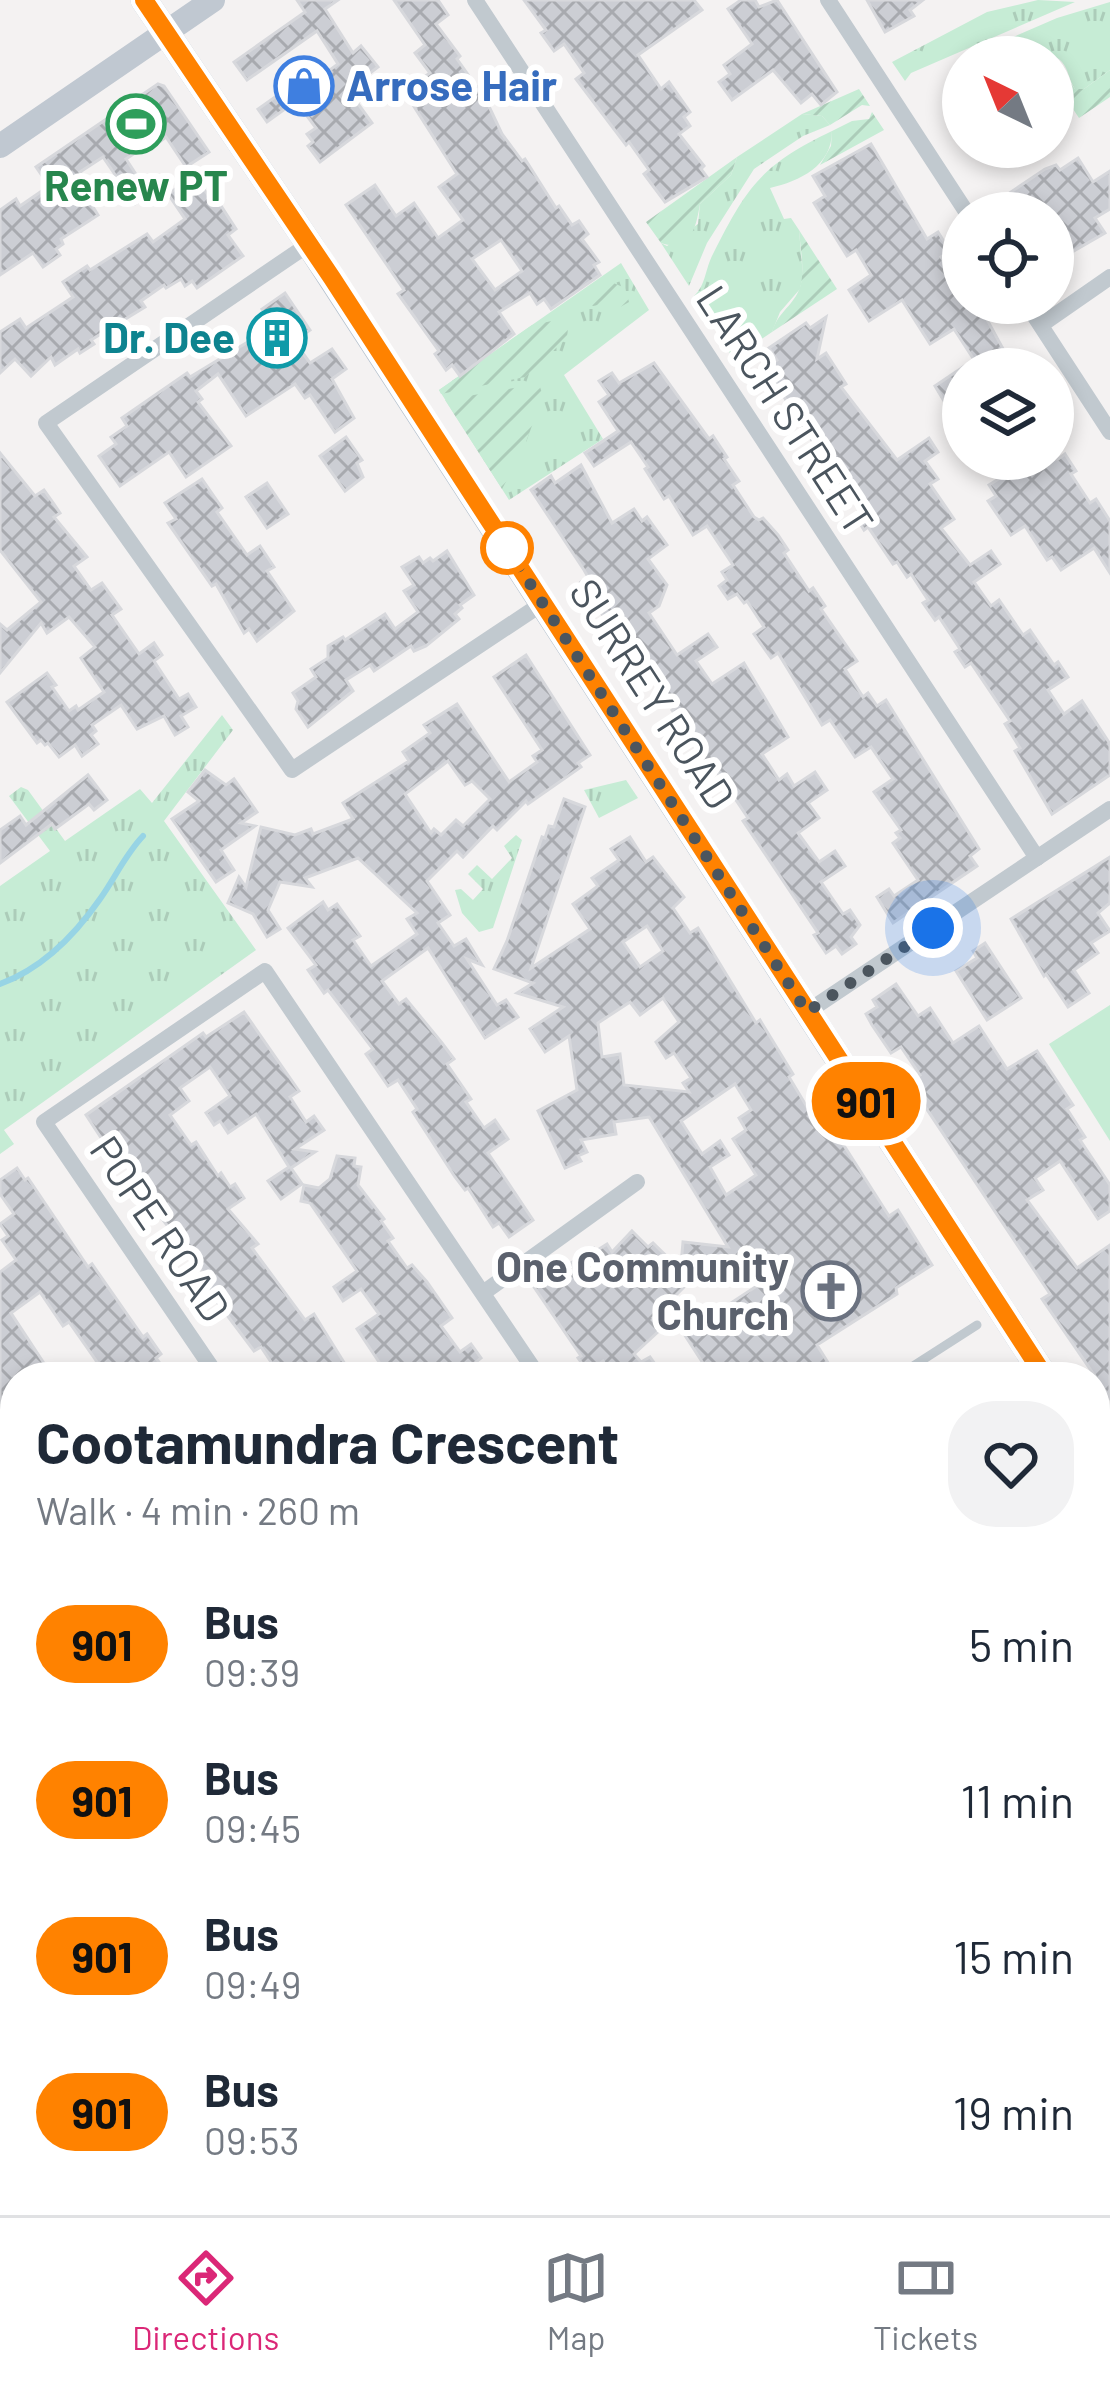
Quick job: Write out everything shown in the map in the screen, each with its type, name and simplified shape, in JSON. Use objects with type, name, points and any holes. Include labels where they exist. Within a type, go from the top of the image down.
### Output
[{"type":"main road","name":"SURREY ROAD","points":[[144,0],[309,244],[1035,1362]]},
{"type":"main road","points":[[0,146],[213,0]]},
{"type":"street","name":"LARCH STREET","points":[[475,0],[1037,858]]},
{"type":"street","points":[[828,0],[953,192]]},
{"type":"street","points":[[309,244],[46,423],[292,770],[543,604]]},
{"type":"street","points":[[1110,277],[1041,325],[1110,432]]},
{"type":"street","points":[[807,1012],[1110,809]]},
{"type":"street","name":"POPE ROAD","points":[[208,1362],[44,1122],[265,971],[483,1293]]},
{"type":"street","points":[[529,1362],[483,1293],[637,1182]]},
{"type":"lane","points":[[919,1362],[976,1325]]},
{"type":"green space","points":[[1038,0],[1075,2],[996,36],[942,36],[942,60],[911,73],[905,81],[892,62],[987,12]]},
{"type":"green space","points":[[1110,2],[1110,70],[1084,89],[1074,87],[1074,36],[1016,36]]},
{"type":"green space","points":[[1110,70],[1110,97],[1079,118],[1074,110],[1074,87],[1084,89]]},
{"type":"green space","points":[[859,89],[870,106],[862,105],[830,125],[822,116],[802,114]]},
{"type":"green space","points":[[872,112],[884,130],[820,165],[831,146],[832,131],[869,119]]},
{"type":"green space","points":[[802,114],[822,116],[830,125],[803,136],[754,169],[707,243],[689,286],[661,243],[667,246],[698,224],[700,204],[731,175],[737,157]]},
{"type":"green space","points":[[832,131],[820,163],[770,188],[784,219],[791,218],[799,230],[803,276],[800,289],[780,312],[772,332],[733,358],[694,296],[725,231],[759,180],[788,155]]},
{"type":"green space","points":[[737,157],[731,175],[700,204],[690,236],[679,244],[661,243],[646,222]]},
{"type":"green space","points":[[799,230],[837,289],[772,332],[801,284]]},
{"type":"green space","points":[[621,263],[649,310],[564,375],[603,439],[509,500],[439,390]]},
{"type":"green space","points":[[609,281],[625,288],[629,302],[615,310],[608,303],[593,306],[582,299],[584,293]]},
{"type":"green space","points":[[552,321],[568,328],[567,338],[525,377],[441,394],[439,390],[532,325]]},
{"type":"green space","points":[[540,387],[543,396],[502,489],[445,400]]},
{"type":"green space","points":[[222,715],[233,730],[164,821],[256,950],[4,1130],[14,1144],[0,1154],[0,886],[50,851],[9,796],[21,787],[28,790],[65,841],[140,789],[152,803]]},
{"type":"green space","points":[[626,780],[638,798],[599,818],[584,790]]},
{"type":"green space","points":[[516,835],[522,840],[493,928],[479,932],[462,913],[455,890],[461,889],[473,900],[483,889],[468,874],[477,865],[492,879],[512,858],[504,846]]},
{"type":"green space","points":[[1110,1005],[1110,1141],[1049,1044]]},
{"type":"building","points":[[297,0],[338,0],[325,9],[353,53],[361,46],[378,67],[348,90],[372,123],[320,162],[308,146],[313,142],[307,134],[316,128],[296,101],[267,122],[258,109],[309,73],[315,81],[338,64],[317,31],[247,80],[234,62],[305,12]]},
{"type":"building","points":[[394,0],[438,0],[448,15],[436,24],[460,56],[457,59],[486,100],[502,134],[525,159],[556,208],[572,225],[579,221],[588,234],[582,239],[599,262],[594,265],[600,275],[551,309],[544,299],[537,304],[530,293],[499,312],[514,334],[460,376],[452,365],[446,370],[435,354],[439,351],[398,294],[404,290],[346,205],[375,185],[396,216],[414,203],[438,238],[463,220],[439,187],[457,174],[404,91],[430,73],[415,53],[425,45]],"holes":[[[501,240],[522,271],[495,290],[472,259]]]},
{"type":"building","points":[[524,0],[694,0],[702,10],[638,55],[661,89],[669,82],[690,112],[684,117],[690,126],[679,134],[707,177],[665,202],[644,174],[649,170],[629,142],[626,145],[576,79],[584,73],[564,44],[554,51],[541,33],[546,30]]},
{"type":"building","points":[[741,0],[755,0],[759,7],[777,0],[837,92],[821,105],[812,94],[801,103],[773,70],[732,100],[719,82],[730,74],[724,65],[752,44],[728,9]]},
{"type":"building","points":[[867,0],[923,0],[910,10],[914,16],[885,32]]},
{"type":"building","points":[[158,84],[209,152],[186,167],[166,137],[126,159],[149,194],[135,204],[103,157],[80,172],[97,197],[90,202],[98,215],[61,239],[63,244],[56,249],[60,255],[43,267],[33,253],[0,275],[0,210],[16,199],[20,206],[49,186],[36,167]]},
{"type":"building","points":[[871,144],[927,239],[938,232],[942,238],[942,324],[989,324],[1003,348],[966,348],[954,329],[930,344],[902,300],[869,321],[849,290],[871,275],[856,250],[847,256],[814,203],[825,196],[813,176]]},
{"type":"building","points":[[1078,158],[1093,182],[1110,171],[1110,209],[1095,218],[1105,233],[1074,251],[1074,192],[1011,192],[1045,169],[1074,168]]},
{"type":"building","points":[[195,176],[208,195],[212,192],[236,229],[228,235],[243,256],[197,288],[192,281],[185,286],[181,279],[164,285],[141,301],[145,307],[91,340],[94,344],[80,353],[78,349],[55,365],[51,357],[31,376],[15,359],[0,373],[0,332],[20,319],[26,328],[73,297],[63,282],[87,266],[90,270],[147,234],[153,242],[185,219],[168,194]]},
{"type":"building","points":[[285,293],[310,330],[294,341],[310,363],[332,349],[346,369],[332,379],[354,418],[335,432],[310,395],[305,398],[295,384],[246,416],[218,374],[196,391],[202,399],[198,402],[231,446],[186,477],[169,452],[120,486],[99,456],[116,444],[111,437],[127,426],[122,418],[187,373],[190,377],[274,326],[262,309]]},
{"type":"building","points":[[826,317],[817,359],[826,353],[846,384],[841,387],[897,460],[929,438],[938,452],[925,461],[938,479],[930,484],[954,519],[941,528],[970,565],[991,551],[1000,564],[974,582],[991,606],[999,600],[1023,635],[1030,630],[1054,665],[1058,662],[1068,677],[1048,690],[1064,714],[1082,701],[1110,744],[1110,775],[1052,814],[1015,751],[1020,748],[1005,724],[1010,721],[971,663],[965,667],[955,652],[960,649],[939,617],[935,620],[923,603],[928,600],[911,574],[907,577],[897,562],[893,564],[868,527],[864,530],[856,517],[864,511],[799,423],[775,381],[771,383],[762,370],[777,360],[769,348],[806,323],[810,328]]},
{"type":"building","points":[[654,363],[727,457],[739,481],[733,485],[754,517],[763,518],[778,535],[809,591],[813,588],[825,606],[821,609],[857,661],[845,669],[863,697],[868,693],[877,706],[886,700],[979,849],[970,856],[977,866],[893,923],[877,897],[889,889],[894,896],[918,880],[893,843],[901,830],[874,792],[893,779],[871,747],[855,757],[830,720],[822,725],[778,653],[771,658],[754,634],[764,627],[747,601],[737,594],[728,599],[719,586],[727,580],[722,572],[733,565],[707,526],[693,535],[669,496],[664,499],[631,442],[594,466],[585,453],[618,431],[599,402],[609,395],[599,381],[612,373],[619,383]]},
{"type":"building","points":[[346,437],[362,460],[357,463],[363,477],[345,491],[320,456]]},
{"type":"building","points":[[0,453],[35,496],[44,490],[54,504],[60,513],[54,517],[87,557],[74,566],[91,590],[102,583],[121,609],[112,615],[139,654],[154,643],[162,655],[154,661],[179,699],[188,694],[196,707],[181,716],[188,727],[175,735],[164,716],[137,729],[121,705],[92,725],[96,731],[91,735],[98,744],[82,756],[75,745],[59,757],[48,743],[37,743],[7,702],[47,673],[69,711],[104,692],[81,658],[95,647],[69,617],[47,633],[41,623],[0,673],[0,624],[7,630],[41,602],[0,550]]},
{"type":"building","points":[[581,465],[612,523],[634,509],[642,521],[647,517],[667,545],[648,559],[667,585],[659,606],[649,613],[677,655],[708,634],[717,647],[696,661],[712,684],[744,663],[788,737],[762,754],[779,780],[787,774],[794,786],[815,772],[827,790],[808,803],[819,818],[798,833],[819,862],[835,851],[845,866],[821,882],[843,914],[850,910],[860,925],[851,937],[856,944],[842,954],[836,946],[826,953],[814,935],[818,933],[743,821],[748,818],[717,772],[712,775],[702,760],[701,751],[672,710],[676,707],[623,632],[616,636],[581,582],[588,577],[531,490],[551,476],[555,483]]},
{"type":"building","points":[[202,479],[222,508],[217,512],[247,555],[260,546],[274,567],[267,571],[294,611],[257,641],[249,629],[244,633],[216,584],[212,586],[168,523],[176,519],[165,503]]},
{"type":"building","points":[[1074,479],[1090,503],[1096,499],[1110,521],[1110,573],[1094,548],[1061,570],[1052,557],[1047,560],[1025,526],[1011,535],[988,501],[996,496],[989,485],[997,480]]},
{"type":"building","points":[[267,483],[288,514],[267,528],[246,497]]},
{"type":"building","points":[[447,551],[474,595],[460,605],[455,614],[459,619],[426,646],[414,651],[411,646],[374,671],[370,665],[346,680],[353,691],[308,727],[296,709],[293,693],[316,677],[311,669],[328,658],[328,646],[385,614],[395,629],[418,612],[404,591],[414,585],[402,567],[419,557],[423,563],[433,561]]},
{"type":"building","points":[[526,655],[590,755],[578,763],[581,767],[528,804],[526,801],[497,830],[493,826],[463,857],[457,851],[427,881],[450,915],[438,923],[454,946],[466,939],[482,965],[467,959],[497,1005],[506,1000],[518,1017],[485,1038],[428,948],[382,981],[399,1004],[406,999],[454,1059],[447,1064],[484,1128],[495,1120],[508,1139],[488,1153],[533,1220],[509,1237],[499,1223],[493,1227],[468,1188],[455,1177],[398,1080],[388,1086],[366,1054],[373,1049],[328,990],[324,993],[308,970],[316,965],[288,928],[323,902],[328,910],[337,904],[360,936],[353,940],[371,966],[417,934],[407,919],[417,913],[358,858],[305,878],[312,887],[280,882],[268,910],[280,929],[267,937],[253,914],[228,903],[239,877],[246,887],[261,827],[295,835],[311,829],[313,834],[353,819],[343,803],[409,761],[403,752],[430,733],[424,725],[457,704],[509,782],[537,762],[533,756],[542,750],[494,677]],"holes":[[[448,761],[465,785],[472,781],[490,799],[463,826],[456,820],[441,835],[434,829],[431,833],[405,794]]]},
{"type":"building","points":[[205,770],[226,785],[234,779],[257,812],[241,823],[255,826],[221,850],[234,870],[216,882],[172,819],[199,801],[188,792]]},
{"type":"building","points":[[88,775],[107,800],[94,810],[89,804],[55,829],[52,824],[0,863],[0,830],[20,816],[26,825]]},
{"type":"building","points":[[564,799],[585,807],[531,968],[590,929],[573,904],[598,886],[592,878],[619,860],[611,849],[630,837],[646,862],[653,857],[684,897],[673,908],[690,933],[698,928],[756,1023],[760,1020],[807,1107],[830,1133],[834,1130],[889,1216],[898,1210],[932,1265],[896,1288],[897,1294],[817,1345],[828,1362],[702,1362],[684,1334],[772,1276],[681,1265],[683,1242],[728,1247],[649,1117],[614,1122],[616,1134],[581,1140],[587,1152],[578,1156],[581,1161],[565,1168],[538,1111],[577,1090],[569,1036],[545,1052],[530,1029],[563,1007],[517,993],[533,983],[494,969],[549,826],[554,827]],"holes":[[[647,926],[663,951],[640,967],[623,942]],[[663,998],[679,1022],[656,1042],[666,1058],[674,1053],[691,1078],[683,1083],[689,1092],[624,1085],[620,1054],[602,1057],[598,1023],[630,1002],[640,1015]],[[735,1084],[751,1110],[739,1118],[746,1130],[733,1139],[756,1175],[726,1195],[710,1167],[729,1155],[720,1141],[702,1154],[681,1121]]]},
{"type":"building","points":[[1110,857],[1110,903],[1098,913],[1110,931],[1091,943],[1098,953],[1074,970],[1089,993],[1068,1007],[1011,919]]},
{"type":"building","points":[[985,943],[1021,998],[987,1020],[956,971],[977,958],[973,951]]},
{"type":"building","points":[[896,984],[918,1016],[930,1008],[953,1043],[979,1026],[1007,1069],[1037,1051],[1073,1105],[1067,1109],[1085,1137],[1080,1140],[1110,1185],[1110,1211],[1098,1219],[1060,1161],[1035,1178],[1043,1190],[1027,1200],[1077,1268],[1110,1245],[1110,1362],[1085,1362],[1042,1299],[1050,1294],[914,1090],[918,1087],[913,1079],[920,1075],[901,1047],[891,1053],[866,1014],[877,1007],[873,1000]]},
{"type":"building","points":[[244,1012],[299,1091],[290,1097],[306,1122],[314,1116],[324,1130],[295,1149],[315,1152],[291,1168],[302,1184],[281,1199],[268,1181],[289,1167],[256,1114],[228,1133],[206,1113],[230,1096],[210,1067],[180,1088],[189,1101],[170,1115],[191,1145],[196,1142],[218,1176],[221,1173],[230,1187],[235,1184],[244,1198],[228,1209],[258,1244],[252,1248],[305,1320],[314,1314],[344,1362],[271,1362],[261,1347],[254,1351],[205,1286],[210,1282],[160,1216],[164,1213],[115,1137],[105,1144],[86,1115],[203,1033],[206,1037]]},
{"type":"building","points":[[337,1156],[355,1158],[354,1166],[361,1167],[358,1185],[384,1219],[393,1238],[388,1241],[407,1268],[412,1265],[427,1282],[452,1318],[441,1326],[460,1352],[471,1344],[481,1358],[476,1362],[379,1362],[357,1329],[379,1314],[361,1289],[343,1301],[334,1287],[357,1271],[310,1203],[301,1201],[304,1185],[319,1188],[330,1179]]},
{"type":"building","points":[[17,1168],[28,1178],[88,1267],[92,1264],[143,1337],[147,1334],[161,1354],[156,1358],[159,1362],[97,1362],[69,1322],[63,1326],[40,1292],[11,1313],[43,1362],[0,1362],[0,1272],[16,1260],[2,1240],[8,1236],[0,1224],[14,1214],[0,1194],[0,1180]]},
{"type":"building","points":[[632,1231],[648,1247],[653,1243],[691,1280],[653,1318],[661,1329],[634,1354],[641,1362],[581,1362],[532,1284],[594,1248],[607,1244],[612,1252]]},
{"type":"waterway","points":[[0,984],[43,960],[68,938],[143,836]]},
{"type":"bus line","name":"901","points":[[144,0],[332,278],[1035,1362]]},
{"type":"place","name":"Arrose Hair","points":[[304,86]]},
{"type":"place","name":"Renew PT","points":[[136,124]]},
{"type":"place","name":"Dr. Dee","points":[[277,338]]},
{"type":"place","name":"One Community Church","points":[[831,1291]]},
{"type":"route","points":[[507,548],[807,1012],[933,928]]}]
